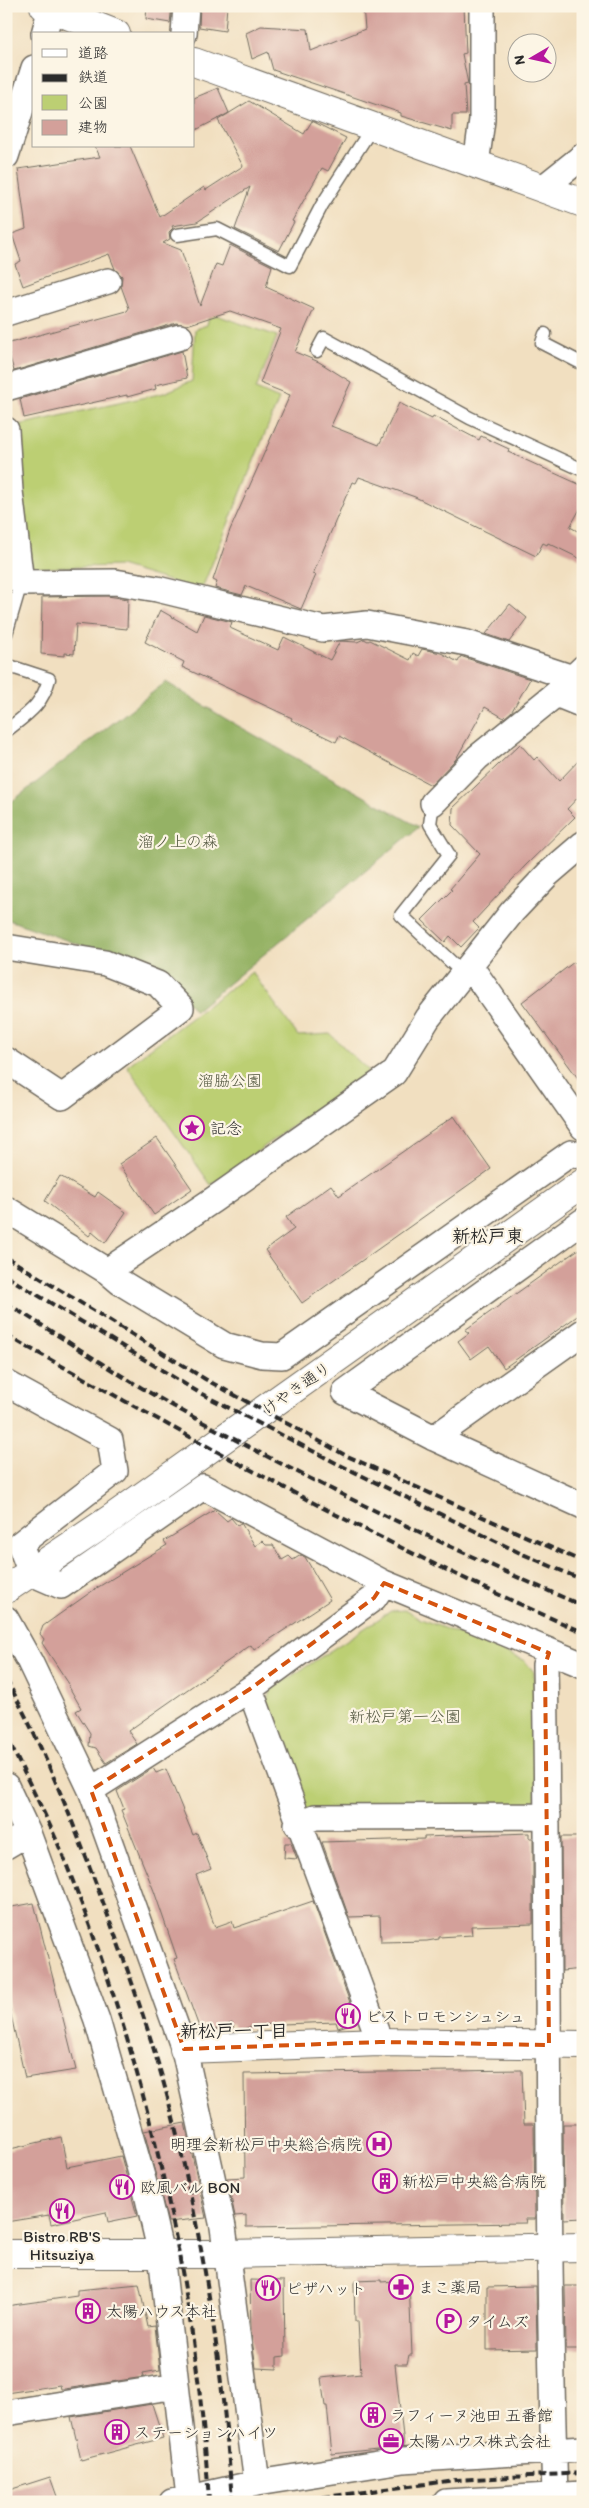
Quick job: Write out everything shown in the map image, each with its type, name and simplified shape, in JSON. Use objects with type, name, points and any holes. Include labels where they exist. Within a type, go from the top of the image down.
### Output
[{"type":"street","points":[[184,32],[186,6]]},
{"type":"street","points":[[476,164],[482,120],[482,6]]},
{"type":"street","points":[[44,32],[46,7],[111,32]]},
{"type":"street","points":[[195,62],[583,203]]},
{"type":"street","points":[[6,156],[32,74]]},
{"type":"street","points":[[543,188],[583,156]]},
{"type":"street","points":[[6,313],[108,281]]},
{"type":"street","points":[[6,388],[180,337]]},
{"type":"street","points":[[6,430],[15,567],[157,589],[323,629],[368,624],[466,644],[570,680],[583,704]]},
{"type":"street","points":[[433,803],[478,757],[570,680]]},
{"type":"street","points":[[107,1271],[213,1200],[394,1073],[428,1018],[512,912],[542,880],[583,844]]},
{"type":"street","points":[[6,947],[105,963],[158,984],[181,1008],[62,1097],[6,1060]]},
{"type":"street","points":[[467,970],[583,1128]]},
{"type":"street","points":[[6,1209],[107,1271],[120,1282],[224,1345],[262,1355],[282,1356],[571,1152],[583,1156]]},
{"type":"street","name":"けやき通り","points":[[6,1589],[354,1347],[583,1183]]},
{"type":"street","points":[[583,1221],[345,1392],[434,1438],[583,1506]]},
{"type":"street","points":[[434,1438],[583,1332]]},
{"type":"street","points":[[6,1383],[110,1440],[114,1471],[20,1544],[31,1573],[61,1586],[203,1487],[384,1583],[583,1665]]},
{"type":"street","points":[[91,1790],[250,1689],[374,1598],[384,1583]]},
{"type":"street","points":[[6,1619],[30,1662],[91,1790],[184,2049],[228,2254],[257,2483]]},
{"type":"street","points":[[550,1653],[545,1665],[548,1816],[549,2248],[552,2449],[555,2495]]},
{"type":"street","points":[[250,1689],[298,1824],[380,2042]]},
{"type":"street","points":[[6,1786],[28,1832],[97,2020],[147,2194],[161,2254],[176,2386],[180,2500],[257,2483],[403,2460],[552,2449],[583,2449]]},
{"type":"street","points":[[298,1824],[315,1817],[548,1816]]},
{"type":"street","points":[[6,1846],[28,1832]]},
{"type":"street","points":[[184,2049],[380,2042],[549,2046],[583,2045]]},
{"type":"street","points":[[6,2254],[228,2254],[583,2248]]},
{"type":"street","points":[[6,2414],[176,2386]]},
{"type":"street","points":[[446,2502],[583,2494]]},
{"type":"lane","points":[[177,235],[217,229],[290,266],[322,205],[373,126]]},
{"type":"lane","points":[[545,334],[542,343],[583,364]]},
{"type":"lane","points":[[317,351],[324,338],[470,418],[583,470]]},
{"type":"lane","points":[[6,634],[15,567]]},
{"type":"lane","points":[[6,664],[49,679],[45,695],[32,710],[6,731]]},
{"type":"lane","points":[[433,803],[430,824],[449,855],[401,915],[467,970]]},
{"type":"highlighted area","points":[[384,1583],[549,1653],[545,1665],[549,2045],[380,2042],[184,2049],[91,1790],[250,1689],[374,1598]]},
{"type":"green space","points":[[210,313],[277,336],[256,389],[279,399],[203,586],[199,590],[120,566],[38,568],[32,565],[25,552],[19,425],[164,393],[192,381],[195,329],[207,325]]},
{"type":"green space","name":"溜ノ上の森","points":[[166,682],[226,719],[419,827],[195,1011],[166,975],[6,919],[6,806]]},
{"type":"green space","name":"溜脇公園","points":[[252,972],[298,1036],[330,1034],[369,1071],[211,1185],[127,1066]]},
{"type":"green space","name":"新松戸第一公園","points":[[406,1610],[421,1619],[524,1660],[534,1672],[536,1803],[528,1810],[313,1813],[302,1806],[266,1701],[272,1689],[391,1611]]},
{"type":"building","points":[[147,6],[172,6],[170,23],[146,19]]},
{"type":"building","points":[[200,6],[227,6],[225,31],[199,27]]},
{"type":"building","points":[[363,6],[464,6],[466,53],[462,54],[468,84],[464,85],[466,115],[452,115],[452,131],[401,116],[401,113],[273,70],[268,52],[252,59],[246,33],[261,26],[308,29],[311,51],[365,29]]},
{"type":"building","points":[[218,88],[229,113],[195,130],[195,98]]},
{"type":"building","points":[[249,101],[304,134],[312,121],[346,138],[328,171],[322,168],[292,221],[294,222],[279,251],[235,229],[250,187],[197,222],[172,226],[173,228],[169,232],[170,239],[163,243],[181,250],[200,306],[216,264],[222,266],[230,245],[272,266],[266,287],[314,309],[295,352],[319,362],[351,382],[331,426],[379,445],[399,403],[432,419],[433,416],[479,440],[481,436],[509,449],[508,452],[583,486],[581,507],[570,527],[583,534],[583,560],[548,543],[547,545],[543,543],[536,556],[415,497],[359,477],[356,483],[352,482],[313,574],[316,575],[301,609],[246,586],[242,595],[215,588],[217,582],[213,580],[230,530],[290,395],[260,383],[281,329],[230,311],[187,325],[176,323],[14,371],[6,344],[127,311],[129,308],[121,286],[122,276],[115,269],[109,254],[23,286],[15,264],[21,261],[12,234],[26,229],[18,169],[100,157],[96,148],[131,148],[160,217],[204,187],[206,190],[243,166],[218,120]]},
{"type":"building","points":[[182,351],[187,378],[155,385],[156,389],[127,397],[127,395],[24,418],[20,399]]},
{"type":"building","points":[[107,596],[128,599],[127,629],[76,624],[74,654],[65,653],[65,656],[41,654],[42,597]]},
{"type":"building","points":[[510,604],[527,618],[509,642],[486,634]]},
{"type":"building","points":[[160,610],[197,631],[204,615],[232,622],[230,628],[278,650],[284,637],[330,660],[340,641],[357,642],[364,639],[370,640],[410,660],[413,653],[418,656],[422,649],[441,653],[458,662],[461,656],[530,679],[512,711],[504,718],[485,707],[456,759],[431,785],[339,736],[336,742],[291,720],[292,718],[182,667],[184,662],[145,642]]},
{"type":"building","points":[[520,744],[534,760],[537,757],[559,781],[583,756],[583,792],[567,809],[575,817],[525,866],[473,922],[479,928],[461,947],[450,936],[445,942],[422,920],[452,890],[450,889],[480,854],[452,825],[453,808]]},
{"type":"building","points":[[574,962],[583,972],[583,1085],[522,1002]]},
{"type":"building","points":[[454,1116],[491,1169],[302,1303],[265,1250],[294,1229],[286,1217],[331,1185],[339,1196]]},
{"type":"building","points":[[157,1138],[192,1189],[154,1215],[119,1164]]},
{"type":"building","points":[[60,1176],[95,1197],[98,1192],[126,1212],[105,1243],[92,1232],[89,1236],[45,1201]]},
{"type":"building","points":[[583,1246],[583,1312],[504,1368],[489,1346],[471,1359],[458,1341],[469,1333],[465,1330]]},
{"type":"building","points":[[215,1510],[227,1521],[231,1518],[237,1525],[241,1523],[255,1546],[262,1541],[266,1545],[273,1545],[282,1560],[289,1556],[293,1560],[301,1555],[305,1557],[330,1600],[254,1650],[251,1645],[128,1731],[137,1744],[106,1763],[96,1748],[89,1746],[90,1733],[76,1711],[81,1708],[69,1684],[42,1643],[44,1639],[40,1634],[43,1626],[95,1589],[167,1545],[164,1541]]},
{"type":"building","points":[[153,1768],[156,1773],[166,1769],[193,1835],[197,1833],[211,1869],[196,1875],[215,1927],[232,1921],[234,1928],[313,1901],[357,2022],[338,2028],[336,2022],[255,2025],[235,2032],[232,2023],[209,2032],[204,2025],[199,2027],[174,1959],[177,1958],[154,1891],[121,1810],[124,1809],[117,1791]]},
{"type":"building","points":[[529,1833],[529,1838],[533,1838],[533,1924],[471,1926],[472,1935],[439,1937],[439,1939],[427,1941],[381,1942],[380,1916],[349,1917],[322,1842],[424,1839],[424,1837]]},
{"type":"building","points":[[561,1837],[583,1837],[583,1969],[562,1971]]},
{"type":"building","points":[[285,1843],[291,1843],[297,1859],[284,1858]]},
{"type":"building","points":[[34,1903],[76,2070],[25,2078],[6,1993],[6,1908]]},
{"type":"building","name":"新松戸中央総合病院","points":[[522,2070],[524,2124],[534,2124],[535,2219],[525,2219],[526,2223],[246,2227],[246,2215],[235,2216],[227,2178],[245,2177],[244,2074]]},
{"type":"building","points":[[185,2123],[206,2218],[168,2222],[144,2131]]},
{"type":"building","points":[[563,2124],[583,2124],[583,2218],[564,2219]]},
{"type":"building","points":[[61,2137],[67,2167],[121,2156],[137,2216],[108,2222],[106,2212],[51,2224],[49,2215],[6,2222],[6,2150]]},
{"type":"building","points":[[250,2280],[284,2281],[285,2356],[277,2357],[277,2369],[256,2368],[251,2332]]},
{"type":"building","points":[[381,2280],[381,2282],[409,2280],[412,2355],[409,2355],[407,2364],[395,2364],[404,2446],[332,2454],[327,2406],[325,2406],[321,2378],[361,2374],[358,2321],[355,2321],[354,2283],[355,2281]]},
{"type":"building","points":[[139,2284],[148,2327],[155,2326],[160,2370],[143,2373],[144,2377],[65,2389],[61,2389],[60,2385],[6,2393],[6,2306],[77,2296],[77,2290]]},
{"type":"building","points":[[536,2286],[537,2349],[487,2350],[487,2287]]},
{"type":"building","points":[[565,2286],[583,2286],[583,2349],[566,2349]]},
{"type":"building","name":"ステーションハイツ","points":[[152,2404],[163,2438],[81,2460],[71,2417]]},
{"type":"building","points":[[50,2477],[59,2502],[6,2502],[6,2491]]},
{"type":"railway","points":[[6,1257],[205,1379],[345,1455],[583,1562]]},
{"type":"railway","points":[[6,1276],[198,1392],[342,1466],[518,1552],[583,1580]]},
{"type":"railway","points":[[6,1303],[139,1386],[282,1464],[381,1514],[583,1606]]},
{"type":"railway","points":[[6,1335],[291,1491],[435,1564],[583,1632]]},
{"type":"railway","points":[[6,1679],[47,1761],[104,1905],[135,1992],[171,2109],[197,2229],[212,2319],[229,2456],[232,2502]]},
{"type":"railway","points":[[6,1735],[55,1836],[91,1929],[118,2009],[141,2089],[162,2171],[179,2253],[192,2335],[202,2418],[209,2502]]},
{"type":"railway","points":[[287,2502],[456,2480],[583,2473]]},
{"type":"place","name":"記念","points":[[192,1128]]},
{"type":"place","name":"ビストロモンシュシュ","points":[[348,2016]]},
{"type":"place","name":"明理会新松戸中央総合病院","points":[[379,2144]]},
{"type":"place","name":"新松戸中央総合病院","points":[[385,2181]]},
{"type":"place","name":"欧風バル BON","points":[[122,2187]]},
{"type":"place","name":"Bistro RB'S Hitsuziya","points":[[62,2211]]},
{"type":"place","name":"まこ薬局","points":[[401,2287]]},
{"type":"place","name":"ピザハット","points":[[268,2288]]},
{"type":"place","name":"太陽ハウス本社","points":[[88,2311]]},
{"type":"place","name":"タイムズ","points":[[449,2321]]},
{"type":"place","name":"ラフィーヌ池田 五番館","points":[[373,2415]]},
{"type":"place","name":"ステーションハイツ","points":[[117,2432]]},
{"type":"place","name":"太陽ハウス株式会社","points":[[391,2441]]},
{"type":"district","name":"新松戸東","points":[[488,1236]]},
{"type":"district","name":"新松戸一丁目","points":[[234,2031]]}]
